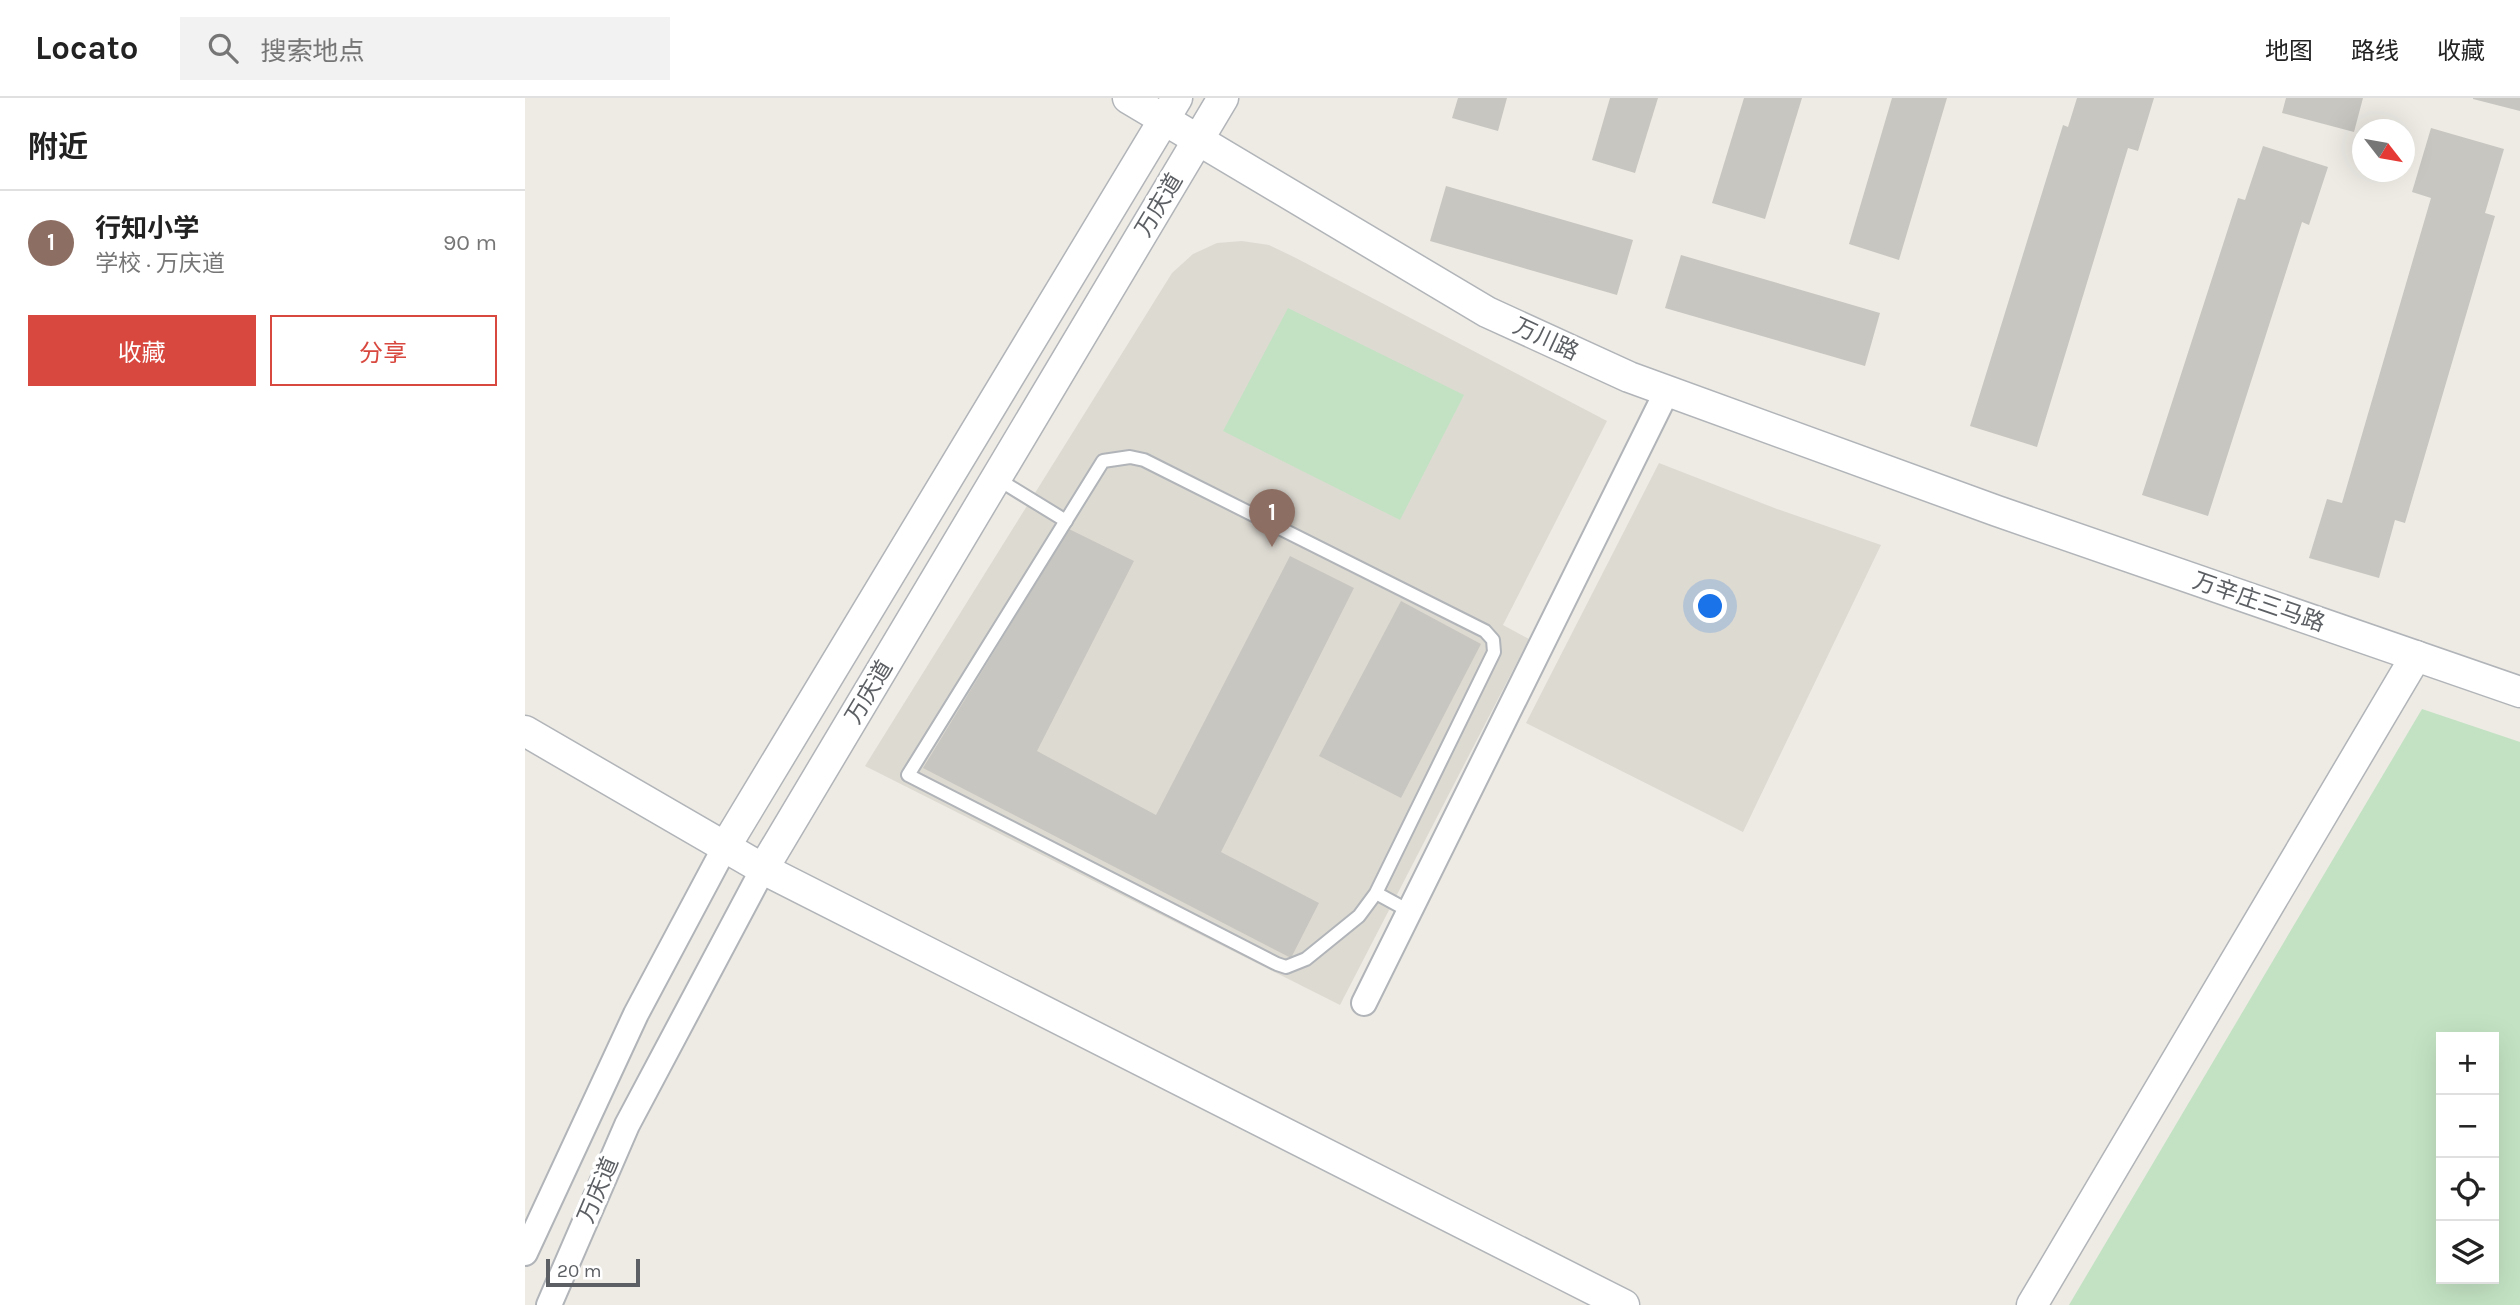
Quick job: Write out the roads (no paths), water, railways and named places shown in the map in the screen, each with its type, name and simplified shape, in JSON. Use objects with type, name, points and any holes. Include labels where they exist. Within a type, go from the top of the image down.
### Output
[{"type":"street","name":"万川路","points":[[1128,98],[1170,109],[1198,140],[1487,312],[1629,377],[1997,511]]},
{"type":"street","name":"万庆道","points":[[549,1305],[627,1125],[763,869],[1223,98]]},
{"type":"street","name":"万庆道","points":[[525,1253],[636,1014],[725,847],[1170,109]]},
{"type":"street","points":[[1364,1003],[1667,391]]},
{"type":"street","name":"万辛庄三马路","points":[[1997,511],[2520,692]]},
{"type":"street","points":[[2032,1305],[2416,656]]},
{"type":"street","points":[[525,731],[763,869],[1624,1305]]},
{"type":"lane","points":[[1130,457],[1145,460],[1485,631],[1493,640],[1494,652],[1376,893],[1359,916],[1306,959],[1286,967],[908,775],[1103,461],[1130,457]]},
{"type":"lane","points":[[996,478],[1066,521]]},
{"type":"lane","points":[[1376,893],[1409,911]]},
{"type":"place","name":"行知小学","points":[[1272,547]]}]
